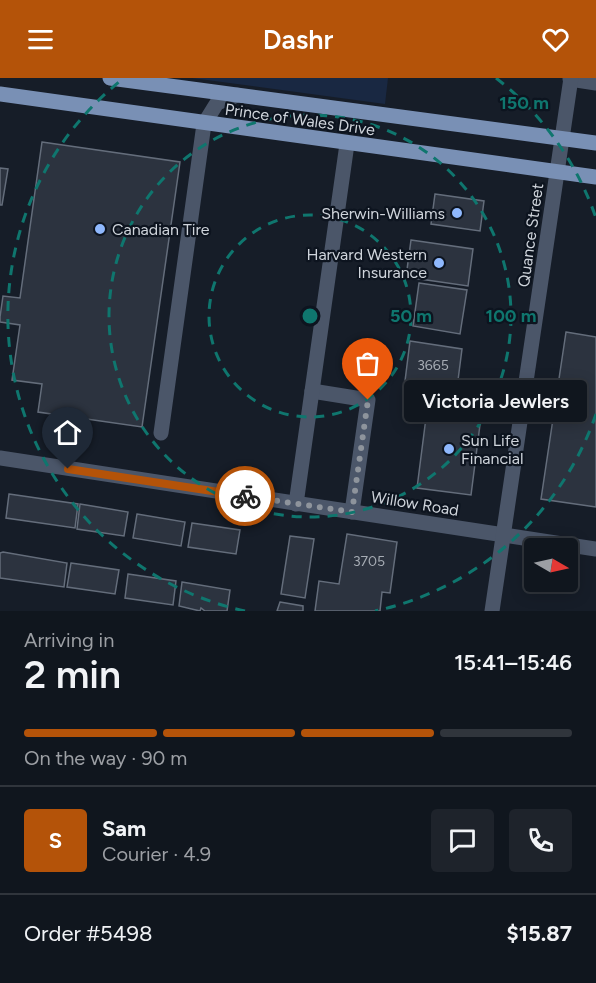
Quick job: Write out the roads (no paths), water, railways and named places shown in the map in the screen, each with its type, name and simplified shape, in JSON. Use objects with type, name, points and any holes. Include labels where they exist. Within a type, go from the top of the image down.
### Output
[{"type":"main road","name":"Prince of Wales Drive","points":[[110,78],[596,143]]},
{"type":"main road","name":"Prince of Wales Drive","points":[[0,94],[596,177]]},
{"type":"street","points":[[570,79],[596,83]]},
{"type":"street","name":"Quance Street","points":[[492,611],[570,79]]},
{"type":"street","points":[[161,434],[204,124],[217,102],[237,94]]},
{"type":"street","points":[[296,504],[347,144]]},
{"type":"street","points":[[312,391],[368,400],[352,512]]},
{"type":"street","name":"Willow Road","points":[[0,458],[596,549]]},
{"type":"place","name":"Sherwin-Williams","points":[[457,213]]},
{"type":"place","name":"Canadian Tire","points":[[100,229]]},
{"type":"place","name":"Harvard Western Insurance","points":[[439,263]]},
{"type":"place","name":"Victoria Jewlers","points":[[368,400]]},
{"type":"place","name":"Sun Life Financial","points":[[449,449]]}]
